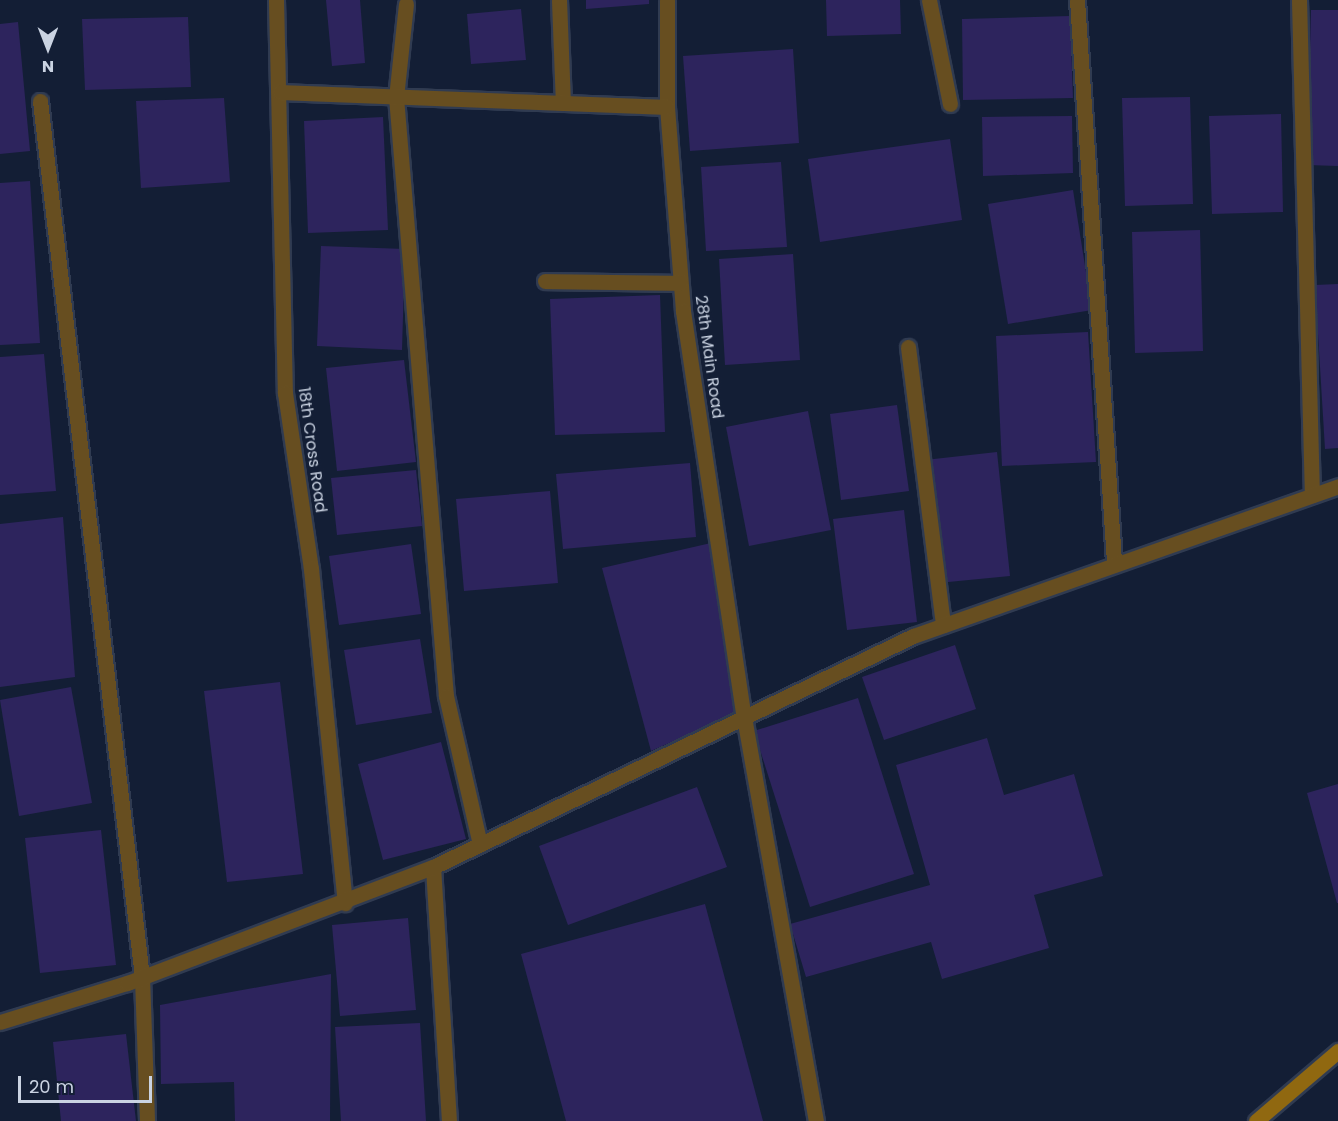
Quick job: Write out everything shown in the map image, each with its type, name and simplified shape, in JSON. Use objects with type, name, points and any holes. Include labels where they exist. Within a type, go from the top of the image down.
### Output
[{"type":"main road","points":[[1256,1121],[1338,1051]]},
{"type":"street","name":"18th Cross Road","points":[[276,0],[280,92],[285,393],[310,569],[345,903]]},
{"type":"street","points":[[560,0],[563,103]]},
{"type":"street","name":"28th Main Road","points":[[667,0],[667,107],[680,283],[744,717],[816,1121]]},
{"type":"street","points":[[929,0],[950,104]]},
{"type":"street","points":[[1077,0],[1114,562]]},
{"type":"street","points":[[1299,0],[1312,495]]},
{"type":"street","points":[[406,4],[396,97],[446,696],[480,844]]},
{"type":"street","points":[[280,92],[667,107]]},
{"type":"street","points":[[40,101],[142,977],[147,1121]]},
{"type":"street","points":[[544,281],[680,283]]},
{"type":"street","points":[[908,347],[942,625]]},
{"type":"street","points":[[0,1022],[142,977],[345,903],[433,867],[744,717],[942,625],[1114,562],[1338,486]]},
{"type":"street","points":[[433,867],[449,1121]]},
{"type":"building","points":[[326,0],[360,0],[365,63],[332,66]]},
{"type":"building","points":[[586,0],[649,0],[649,4],[586,9]]},
{"type":"building","points":[[826,0],[900,0],[901,34],[827,36]]},
{"type":"building","points":[[521,9],[526,60],[471,64],[467,14]]},
{"type":"building","points":[[1311,10],[1338,10],[1338,166],[1307,165]]},
{"type":"building","points":[[1070,16],[1073,98],[963,100],[962,19]]},
{"type":"building","points":[[188,17],[191,87],[85,90],[82,19]]},
{"type":"building","points":[[18,22],[30,151],[0,154],[0,24]]},
{"type":"building","points":[[793,49],[799,143],[690,151],[683,56]]},
{"type":"building","points":[[1190,97],[1193,204],[1125,206],[1122,98]]},
{"type":"building","points":[[224,98],[230,182],[141,188],[136,101]]},
{"type":"building","points":[[1281,114],[1283,212],[1212,214],[1209,116]]},
{"type":"building","points":[[1072,116],[1073,173],[983,176],[982,117]]},
{"type":"building","points":[[383,117],[388,230],[308,233],[304,121]]},
{"type":"building","points":[[950,139],[962,220],[820,242],[808,159]]},
{"type":"building","points":[[781,162],[787,247],[706,251],[701,167]]},
{"type":"building","points":[[30,181],[40,343],[0,345],[0,183]]},
{"type":"building","points":[[1073,190],[1092,310],[1008,324],[988,204]]},
{"type":"building","points":[[1200,230],[1203,351],[1135,353],[1132,232]]},
{"type":"building","points":[[321,246],[405,249],[402,350],[317,346]]},
{"type":"building","points":[[793,254],[800,360],[725,365],[719,259]]},
{"type":"building","points":[[1338,284],[1338,448],[1325,449],[1315,285]]},
{"type":"building","points":[[660,295],[665,432],[555,435],[550,299]]},
{"type":"building","points":[[1088,332],[1096,462],[1002,466],[996,336]]},
{"type":"building","points":[[44,354],[56,491],[0,495],[0,357]]},
{"type":"building","points":[[404,360],[416,462],[337,471],[326,368]]},
{"type":"building","points":[[897,405],[909,491],[841,500],[830,414]]},
{"type":"building","points":[[808,411],[831,530],[749,546],[726,427]]},
{"type":"building","points":[[997,452],[1010,576],[938,583],[925,460]]},
{"type":"building","points":[[690,463],[696,537],[563,549],[556,474]]},
{"type":"building","points":[[416,470],[422,526],[337,535],[331,478]]},
{"type":"building","points":[[550,491],[558,583],[464,591],[456,499]]},
{"type":"building","points":[[904,510],[917,622],[847,630],[833,519]]},
{"type":"building","points":[[63,517],[75,677],[0,687],[0,524]]},
{"type":"building","points":[[711,543],[740,712],[651,751],[602,568]]},
{"type":"building","points":[[411,544],[421,614],[339,625],[329,556]]},
{"type":"building","points":[[420,639],[432,713],[356,725],[344,650]]},
{"type":"building","points":[[955,645],[976,709],[884,740],[862,677]]},
{"type":"building","points":[[280,682],[303,874],[227,882],[204,691]]},
{"type":"building","points":[[71,687],[92,803],[19,816],[0,700]]},
{"type":"building","points":[[858,698],[914,874],[810,907],[754,731]]},
{"type":"building","points":[[987,738],[1004,795],[1074,774],[1103,876],[1034,895],[1049,948],[942,979],[931,942],[806,977],[790,924],[930,885],[896,765]]},
{"type":"building","points":[[441,742],[466,839],[383,860],[358,764]]},
{"type":"building","points":[[1338,784],[1338,903],[1337,903],[1307,793]]},
{"type":"building","points":[[697,787],[727,867],[568,925],[539,846]]},
{"type":"building","points":[[101,830],[116,965],[40,973],[25,838]]},
{"type":"building","points":[[705,904],[763,1121],[566,1121],[521,954]]},
{"type":"building","points":[[408,918],[416,1010],[340,1016],[332,925]]},
{"type":"building","points":[[331,974],[330,1121],[235,1121],[234,1082],[161,1084],[160,1005]]},
{"type":"building","points":[[420,1023],[426,1121],[341,1121],[335,1027]]},
{"type":"building","points":[[126,1034],[136,1121],[61,1121],[53,1042]]}]
